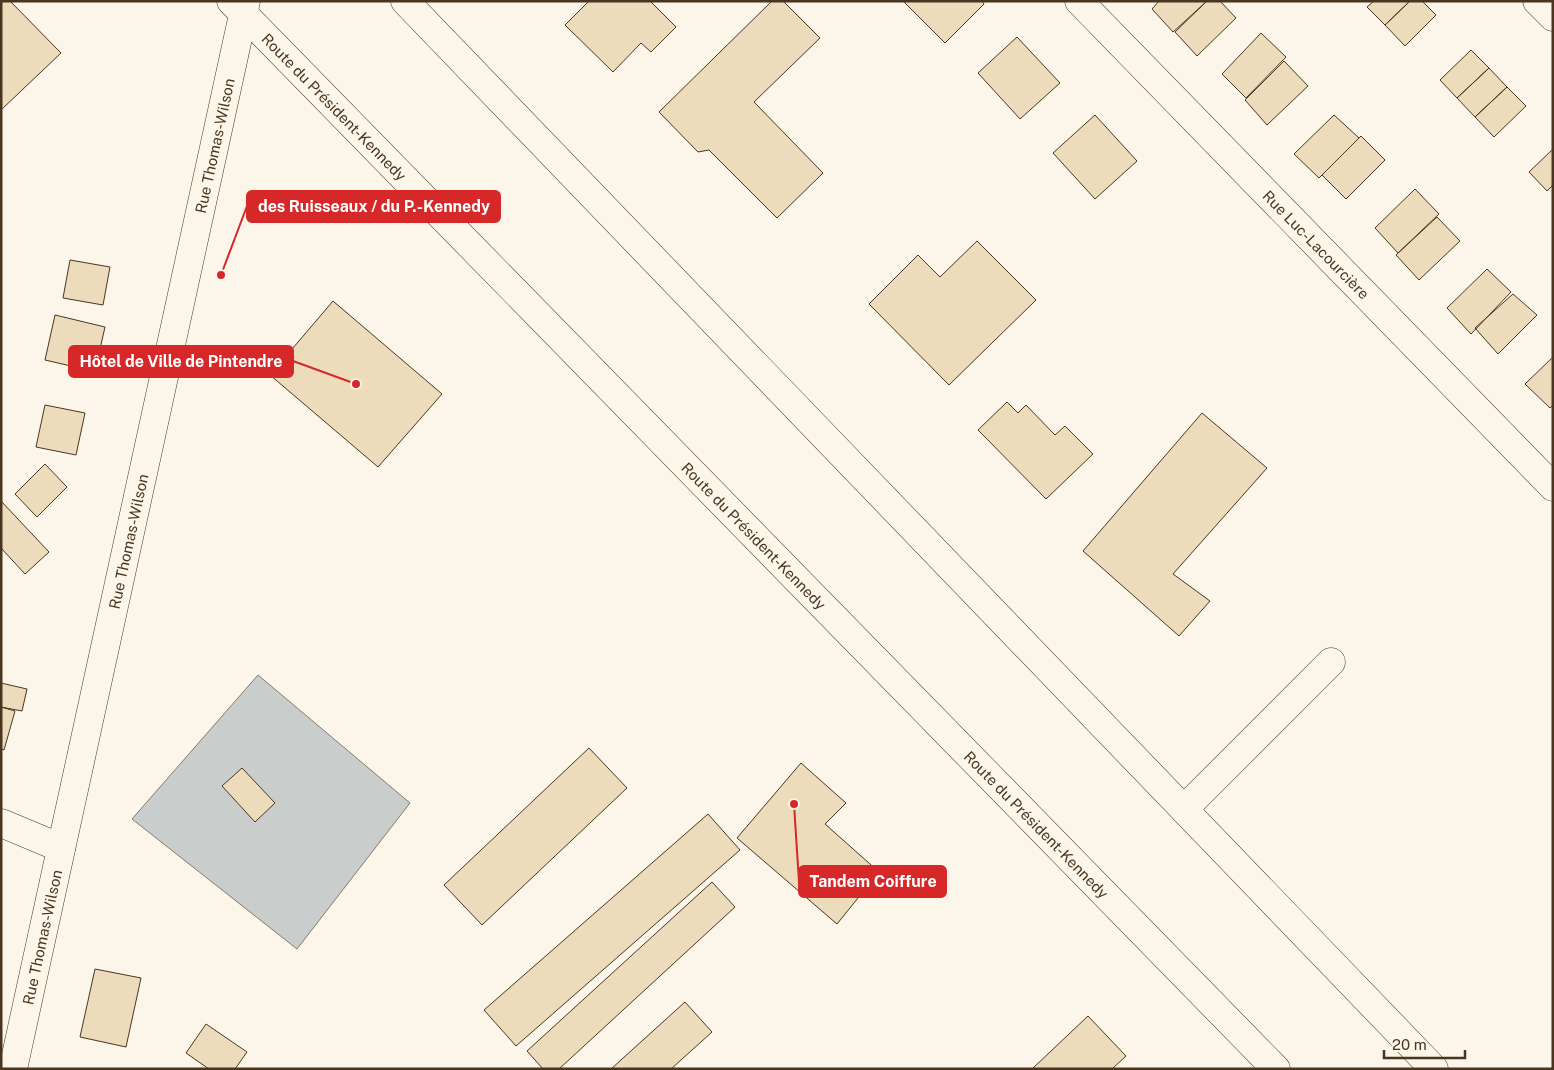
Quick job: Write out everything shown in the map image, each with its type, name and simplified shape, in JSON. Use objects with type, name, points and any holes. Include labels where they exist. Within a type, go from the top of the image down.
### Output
[{"type":"main road","points":[[405,1],[1434,1069]]},
{"type":"main road","name":"Rue Luc-Lacourcière","points":[[1079,1],[1553,487]]},
{"type":"main road","points":[[1537,1],[1553,17]]},
{"type":"main road","name":"Rue Thomas-Wilson","points":[[13,1069],[240,5]]},
{"type":"main road","name":"Route du Président-Kennedy","points":[[240,5],[1276,1069]]},
{"type":"main road","points":[[1184,809],[1331,662]]},
{"type":"main road","points":[[1,823],[61,848]]},
{"type":"shaded area","points":[[258,675],[410,803],[297,949],[132,819]]},
{"type":"building","points":[[1,1],[10,1],[61,53],[1,110]]},
{"type":"building","points":[[589,1],[650,1],[676,27],[651,52],[641,43],[613,72],[565,25]]},
{"type":"building","points":[[772,1],[783,1],[820,38],[754,102],[823,173],[777,218],[709,150],[698,152],[659,112]]},
{"type":"building","points":[[903,1],[982,1],[984,4],[945,43]]},
{"type":"building","points":[[1159,1],[1207,1],[1173,32],[1152,9]]},
{"type":"building","points":[[1207,1],[1220,1],[1236,18],[1197,56],[1175,32]]},
{"type":"building","points":[[1374,1],[1410,1],[1385,25],[1367,7]]},
{"type":"building","points":[[1410,1],[1422,1],[1436,15],[1405,46],[1385,25]]},
{"type":"building","points":[[1261,33],[1286,57],[1246,98],[1222,74]]},
{"type":"building","points":[[1017,37],[1060,83],[1020,119],[978,73]]},
{"type":"building","points":[[1471,50],[1489,68],[1457,98],[1440,80]]},
{"type":"building","points":[[1284,61],[1308,86],[1267,125],[1245,100]]},
{"type":"building","points":[[1489,68],[1507,87],[1475,117],[1457,98]]},
{"type":"building","points":[[1507,87],[1526,106],[1494,137],[1475,117]]},
{"type":"building","points":[[1095,115],[1137,161],[1095,199],[1053,153]]},
{"type":"building","points":[[1334,115],[1359,138],[1319,178],[1294,154]]},
{"type":"building","points":[[1361,136],[1385,160],[1346,199],[1322,175]]},
{"type":"building","points":[[1553,149],[1553,185],[1547,191],[1529,172]]},
{"type":"building","points":[[1415,189],[1439,214],[1398,253],[1375,228]]},
{"type":"building","points":[[1437,217],[1460,241],[1419,280],[1396,255]]},
{"type":"building","points":[[977,241],[1036,300],[949,385],[869,304],[918,255],[940,277]]},
{"type":"building","points":[[70,260],[110,267],[103,305],[63,298]]},
{"type":"building","points":[[1487,269],[1511,292],[1471,334],[1447,308]]},
{"type":"building","points":[[1513,294],[1537,315],[1498,354],[1475,328]]},
{"type":"building","points":[[333,301],[442,394],[378,467],[270,375]]},
{"type":"building","points":[[55,315],[105,327],[100,349],[89,347],[84,369],[45,360]]},
{"type":"building","points":[[1553,357],[1553,405],[1550,408],[1525,384]]},
{"type":"building","points":[[1007,402],[1018,413],[1026,405],[1055,435],[1065,426],[1093,454],[1046,499],[978,430]]},
{"type":"building","points":[[45,405],[85,413],[76,455],[36,447]]},
{"type":"building","points":[[1202,413],[1267,468],[1173,574],[1210,601],[1179,636],[1083,551]]},
{"type":"building","points":[[45,464],[67,487],[37,517],[15,494]]},
{"type":"building","points":[[1,501],[49,552],[25,574],[1,548]]},
{"type":"building","points":[[1,683],[27,689],[22,711],[1,707]]},
{"type":"building","points":[[1,707],[15,711],[4,750],[1,749]]},
{"type":"building","points":[[589,748],[627,788],[482,925],[444,885]]},
{"type":"building","points":[[801,763],[846,803],[825,824],[879,872],[837,924],[737,838]]},
{"type":"building","points":[[242,768],[275,803],[255,822],[222,786]]},
{"type":"building","points":[[708,814],[740,850],[516,1046],[484,1010]]},
{"type":"building","points":[[712,882],[735,907],[559,1069],[543,1069],[527,1051]]},
{"type":"building","points":[[95,969],[141,978],[126,1047],[80,1037]]},
{"type":"building","points":[[685,1002],[712,1032],[671,1069],[611,1069]]},
{"type":"building","points":[[1088,1016],[1126,1056],[1112,1069],[1032,1069]]},
{"type":"building","points":[[206,1024],[247,1052],[235,1069],[209,1069],[186,1053]]},
{"type":"place","name":"des Ruisseaux / du P.-Kennedy","points":[[221,275]]},
{"type":"place","name":"Hôtel de Ville de Pintendre","points":[[356,384]]},
{"type":"place","name":"Tandem Coiffure","points":[[794,804]]}]
